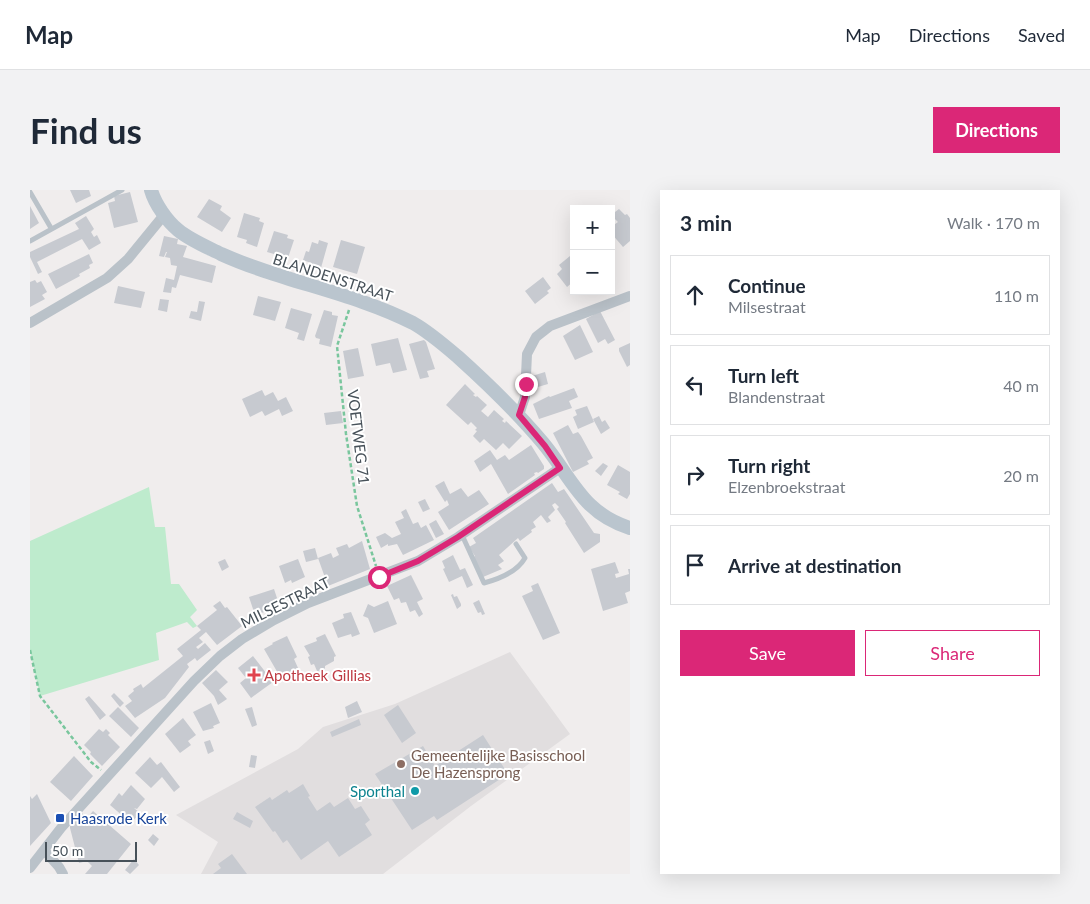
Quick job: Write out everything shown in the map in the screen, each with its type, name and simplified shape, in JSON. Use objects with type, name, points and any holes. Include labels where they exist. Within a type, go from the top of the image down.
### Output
[{"type":"street","name":"BLANDENSTRAAT","points":[[150,190],[164,215],[178,230],[208,247],[250,267],[375,306],[427,332],[470,368],[519,415],[545,446],[580,496],[611,520],[630,528]]},
{"type":"street","points":[[30,323],[107,278],[128,259],[164,215]]},
{"type":"street","points":[[519,415],[525,397],[527,354],[536,337],[550,326],[630,296]]},
{"type":"street","name":"MILSESTRAAT","points":[[30,868],[61,828],[194,681],[242,638],[308,603],[418,561],[462,534],[560,468]]},
{"type":"street","points":[[44,850],[60,867],[63,874]]},
{"type":"lane","points":[[30,241],[122,190]]},
{"type":"lane","points":[[30,192],[51,228]]},
{"type":"lane","points":[[462,534],[484,584],[521,565],[525,558],[516,544]]},
{"type":"path","name":"VOETWEG 71","points":[[353,299],[337,346],[346,434],[357,506],[379,577]]},
{"type":"path","points":[[30,650],[40,696],[91,762],[108,775]]},
{"type":"shaded area","name":"Gemeentelijke Basisschool De Hazensprong","points":[[510,652],[570,734],[471,806],[383,874],[201,874],[218,842],[176,815],[298,749],[323,727],[395,704]]},
{"type":"green space","points":[[149,487],[155,527],[165,527],[171,584],[179,584],[197,610],[190,617],[197,626],[193,628],[187,622],[156,633],[159,660],[40,696],[30,650],[30,541]]},
{"type":"building","points":[[70,190],[89,190],[91,196],[76,203]]},
{"type":"building","points":[[130,192],[138,222],[114,228],[108,203],[115,201],[114,196]]},
{"type":"building","points":[[209,199],[222,206],[220,210],[231,218],[222,232],[197,217]]},
{"type":"building","points":[[30,206],[39,223],[30,229]]},
{"type":"building","points":[[619,209],[630,218],[630,241],[623,247],[615,238],[615,224],[618,222],[615,219],[615,212]]},
{"type":"building","points":[[244,213],[260,218],[259,221],[264,223],[257,247],[246,243],[247,240],[237,237]]},
{"type":"building","points":[[86,216],[94,229],[91,232],[94,237],[97,235],[101,243],[89,250],[82,239],[37,262],[42,272],[38,274],[30,257],[30,252],[79,229],[75,223]]},
{"type":"building","points":[[274,231],[288,235],[287,238],[294,240],[288,258],[267,252]]},
{"type":"building","points":[[164,236],[178,239],[177,244],[187,246],[183,257],[216,266],[212,283],[180,275],[176,288],[172,287],[171,293],[163,292],[166,278],[174,280],[177,266],[171,265],[170,258],[165,257],[167,252],[164,257],[159,256]]},
{"type":"building","points":[[319,240],[328,243],[321,268],[310,265],[311,263],[303,260],[306,251],[309,252],[312,242],[318,244]]},
{"type":"building","points":[[341,240],[365,247],[357,274],[333,267]]},
{"type":"building","points":[[89,254],[93,263],[89,265],[90,268],[79,274],[80,276],[56,289],[48,274]]},
{"type":"building","points":[[570,256],[570,284],[567,287],[557,274],[562,269],[559,265]]},
{"type":"building","points":[[543,277],[551,288],[547,291],[549,293],[535,304],[525,291]]},
{"type":"building","points":[[35,280],[37,283],[41,281],[47,292],[42,295],[45,299],[30,307],[30,282]]},
{"type":"building","points":[[118,286],[145,292],[141,308],[114,303]]},
{"type":"building","points":[[258,296],[281,302],[275,321],[253,315]]},
{"type":"building","points":[[160,299],[169,300],[167,312],[158,310]]},
{"type":"building","points":[[199,301],[205,302],[201,321],[189,318],[191,311],[197,312]]},
{"type":"building","points":[[291,308],[312,314],[304,341],[297,339],[299,333],[285,328]]},
{"type":"building","points":[[324,310],[338,316],[331,347],[319,344],[320,339],[315,336]]},
{"type":"building","points":[[600,311],[615,340],[608,344],[605,339],[598,343],[586,319]]},
{"type":"building","points":[[580,325],[593,352],[575,360],[563,336]]},
{"type":"building","points":[[398,338],[407,370],[393,373],[390,363],[376,366],[371,344]]},
{"type":"building","points":[[424,340],[435,369],[427,371],[429,377],[420,379],[409,344]]},
{"type":"building","points":[[630,343],[630,365],[627,367],[619,348]]},
{"type":"building","points":[[358,348],[364,376],[348,379],[343,351]]},
{"type":"building","points":[[545,372],[548,384],[531,389],[532,376]]},
{"type":"building","points":[[465,384],[475,394],[473,395],[477,396],[487,405],[481,411],[488,417],[494,410],[504,419],[502,421],[505,423],[506,421],[522,436],[509,449],[503,443],[496,450],[484,439],[480,443],[473,436],[477,428],[471,422],[468,425],[446,405]]},
{"type":"building","points":[[574,388],[578,397],[569,401],[572,408],[539,419],[533,404],[549,396]]},
{"type":"building","points":[[262,390],[265,396],[273,392],[278,401],[286,397],[293,411],[282,416],[279,409],[265,416],[262,411],[250,417],[242,399]]},
{"type":"building","points":[[587,406],[594,422],[578,429],[573,417],[577,415],[575,410]]},
{"type":"building","points":[[341,411],[343,423],[326,425],[324,413]]},
{"type":"building","points":[[599,416],[602,422],[605,420],[610,428],[601,434],[593,419]]},
{"type":"building","points":[[568,425],[573,434],[578,432],[593,458],[587,461],[589,464],[573,472],[553,433]]},
{"type":"building","points":[[531,445],[544,469],[534,473],[535,475],[508,494],[491,464],[480,472],[474,461],[490,450],[497,460],[505,455],[509,460]]},
{"type":"building","points":[[603,463],[608,466],[601,476],[595,471]]},
{"type":"building","points":[[618,465],[630,472],[630,494],[627,499],[618,494],[620,492],[607,485]]},
{"type":"building","points":[[444,481],[450,494],[461,488],[468,497],[479,490],[489,504],[449,530],[438,512],[449,505],[435,486]]},
{"type":"building","points":[[552,483],[558,492],[564,489],[594,533],[600,534],[600,542],[584,553],[555,503],[552,505],[555,510],[548,517],[551,521],[547,523],[541,515],[533,522],[536,527],[531,530],[532,532],[520,541],[518,538],[499,555],[504,561],[498,565],[502,569],[483,577],[475,556],[469,547],[476,543],[473,538]]},
{"type":"building","points":[[425,499],[430,509],[423,512],[418,502]]},
{"type":"building","points":[[406,509],[413,524],[418,522],[421,528],[426,525],[434,540],[403,555],[397,544],[388,546],[388,544],[381,548],[376,537],[385,533],[392,538],[401,534],[395,522],[404,518],[401,512]]},
{"type":"building","points":[[436,520],[444,534],[436,538],[429,524]]},
{"type":"building","points":[[362,541],[370,569],[328,586],[318,558],[331,553],[333,558],[339,555],[336,548],[347,544],[349,548]]},
{"type":"building","points":[[315,548],[318,559],[306,562],[303,551]]},
{"type":"building","points":[[453,555],[460,570],[465,568],[473,585],[467,588],[462,576],[449,582],[443,569],[445,568],[442,561]]},
{"type":"building","points":[[225,559],[229,567],[222,571],[218,562]]},
{"type":"building","points":[[298,559],[305,577],[292,583],[291,580],[285,583],[279,566]]},
{"type":"building","points":[[615,562],[619,573],[615,574],[616,578],[629,574],[628,569],[630,569],[630,591],[625,593],[628,603],[603,611],[591,569]]},
{"type":"building","points":[[411,575],[423,599],[417,602],[423,614],[419,617],[415,610],[410,612],[406,602],[401,603],[399,598],[394,600],[387,586]]},
{"type":"building","points":[[538,583],[560,633],[543,640],[522,596],[533,591],[531,586]]},
{"type":"building","points":[[274,589],[280,607],[255,615],[249,597]]},
{"type":"building","points":[[453,594],[454,597],[457,596],[461,604],[457,609],[451,595]]},
{"type":"building","points":[[479,600],[485,614],[482,615],[481,612],[478,613],[473,603]]},
{"type":"building","points":[[220,601],[242,626],[217,645],[206,632],[199,638],[203,642],[196,647],[198,649],[205,643],[211,650],[197,661],[195,658],[187,664],[189,667],[165,698],[135,718],[125,706],[132,701],[128,696],[134,691],[133,689],[141,684],[143,688],[183,656],[177,649],[201,630],[197,626],[217,610],[213,606]]},
{"type":"building","points":[[388,601],[397,624],[374,633],[368,618],[363,616],[368,604],[374,607]]},
{"type":"building","points":[[351,612],[360,634],[352,637],[351,634],[338,638],[332,623],[344,618],[343,614]]},
{"type":"building","points":[[325,634],[336,656],[334,661],[325,666],[321,673],[317,671],[314,664],[311,665],[308,657],[310,656],[304,646],[317,641],[316,638]]},
{"type":"building","points":[[287,636],[297,657],[294,659],[298,668],[289,673],[288,671],[279,675],[264,649]]},
{"type":"building","points":[[253,656],[273,682],[251,698],[240,683],[246,678],[238,668]]},
{"type":"building","points":[[216,670],[228,682],[219,690],[227,699],[218,705],[214,696],[202,683]]},
{"type":"building","points":[[114,693],[124,703],[120,707],[111,696]]},
{"type":"building","points":[[89,696],[106,715],[100,720],[85,699]]},
{"type":"building","points":[[357,701],[362,712],[348,718],[345,707]]},
{"type":"building","points":[[211,703],[220,723],[213,726],[214,728],[203,731],[193,712]]},
{"type":"building","points":[[398,705],[416,733],[402,743],[384,715]]},
{"type":"building","points":[[118,707],[139,728],[131,737],[109,716]]},
{"type":"building","points":[[252,707],[257,725],[252,727],[245,709]]},
{"type":"building","points":[[183,718],[196,735],[188,741],[191,745],[180,753],[165,734]]},
{"type":"building","points":[[359,719],[361,725],[332,737],[330,732]]},
{"type":"building","points":[[99,729],[103,732],[106,729],[110,733],[108,735],[120,747],[102,766],[84,745]]},
{"type":"building","points":[[483,735],[508,774],[437,820],[434,816],[412,830],[375,774],[423,746],[435,766]]},
{"type":"building","points":[[210,740],[214,751],[208,754],[204,742]]},
{"type":"building","points":[[251,755],[257,756],[255,768],[249,767]]},
{"type":"building","points":[[74,756],[93,776],[71,801],[50,782]]},
{"type":"building","points":[[150,757],[157,765],[161,762],[180,787],[174,792],[162,777],[151,788],[135,773]]},
{"type":"building","points":[[303,784],[310,796],[308,797],[317,811],[330,802],[334,807],[348,798],[355,809],[361,806],[370,820],[365,824],[372,835],[339,857],[328,841],[301,860],[287,840],[283,843],[275,831],[273,832],[255,807],[270,797],[272,800],[287,790],[289,793]]},
{"type":"building","points":[[131,785],[145,799],[137,809],[134,808],[140,813],[131,823],[110,805],[119,793],[122,796]]},
{"type":"building","points":[[37,794],[51,823],[30,846],[30,796],[32,799]]},
{"type":"building","points":[[93,811],[131,844],[107,874],[85,874],[92,866],[87,861],[79,863],[70,828],[70,825],[81,812],[87,818]]},
{"type":"building","points":[[237,812],[253,821],[250,828],[233,819]]},
{"type":"building","points":[[153,834],[159,839],[154,846],[148,840]]},
{"type":"building","points":[[232,854],[247,874],[213,874],[221,868],[218,864]]},
{"type":"building","points":[[134,859],[139,865],[130,874],[125,870]]},
{"type":"place","name":"Apotheek Gillias","points":[[254,675]]},
{"type":"place","name":"Gemeentelijke Basisschool De Hazensprong","points":[[401,764]]},
{"type":"place","name":"Sporthal","points":[[415,791]]},
{"type":"place","name":"Haasrode Kerk","points":[[60,818]]},
{"type":"route","points":[[379,577],[418,561],[458,537],[560,468],[545,446],[519,415],[525,397],[526,384]]}]
